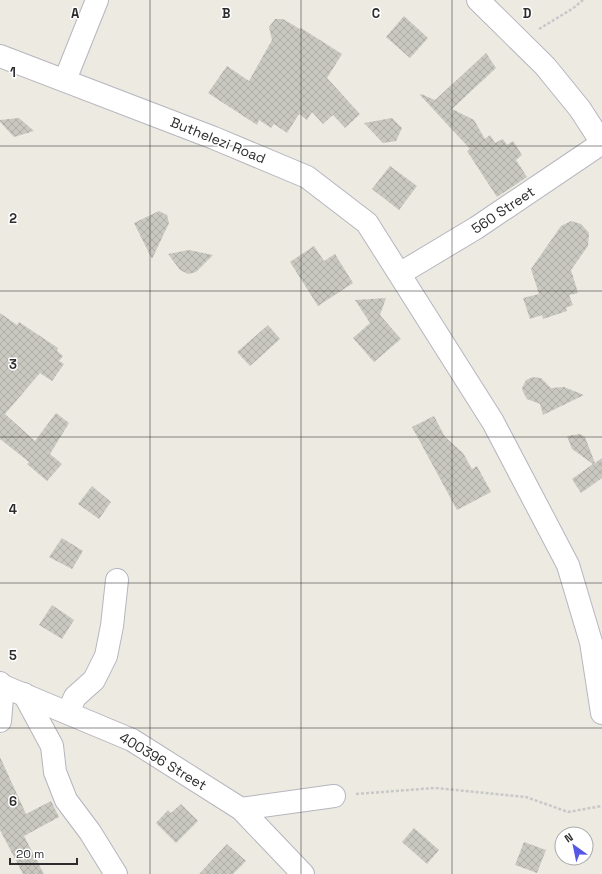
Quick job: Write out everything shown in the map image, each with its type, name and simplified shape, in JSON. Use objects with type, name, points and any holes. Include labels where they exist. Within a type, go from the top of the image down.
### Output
[{"type":"street","points":[[65,80],[97,0]]},
{"type":"street","points":[[478,0],[545,66],[570,97],[602,143]]},
{"type":"street","name":"Buthelezi Road","points":[[0,56],[214,138],[307,178],[367,223],[401,273],[493,422],[568,565],[591,642],[602,712]]},
{"type":"street","name":"560 Street","points":[[401,273],[476,228],[602,143]]},
{"type":"street","points":[[68,712],[75,697],[94,680],[106,656],[117,580]]},
{"type":"street","points":[[0,721],[2,684]]},
{"type":"street","name":"400396 Street","points":[[2,684],[132,740],[242,809],[303,874]]},
{"type":"street","points":[[24,694],[52,746],[55,772],[66,800],[90,832],[116,874]]},
{"type":"street","points":[[242,809],[334,796]]},
{"type":"path","points":[[520,41],[572,9],[583,0]]},
{"type":"path","points":[[334,796],[435,788],[526,797],[568,812],[602,806]]},
{"type":"building","points":[[404,16],[428,38],[410,58],[386,37]]},
{"type":"building","points":[[275,19],[283,19],[300,29],[301,28],[342,54],[327,78],[360,114],[345,128],[333,115],[323,124],[312,112],[307,120],[299,114],[287,133],[274,124],[271,128],[259,120],[257,125],[208,93],[227,66],[249,81],[272,40],[269,27]]},
{"type":"building","points":[[486,53],[496,68],[452,109],[474,120],[485,139],[490,135],[495,143],[503,139],[507,145],[513,141],[522,155],[516,160],[527,177],[497,197],[467,151],[470,149],[420,95],[421,94],[435,100]]},
{"type":"building","points":[[19,118],[34,131],[14,137],[0,122],[0,120]]},
{"type":"building","points":[[392,118],[402,128],[396,141],[383,143],[364,123]]},
{"type":"building","points":[[390,166],[417,186],[399,210],[372,189]]},
{"type":"building","points":[[159,211],[167,215],[169,223],[152,259],[134,223]]},
{"type":"building","points":[[571,221],[581,224],[589,233],[588,246],[571,270],[578,293],[569,295],[573,305],[566,308],[567,311],[543,319],[542,315],[530,319],[523,298],[539,294],[531,269],[561,226]]},
{"type":"building","points":[[314,246],[324,261],[335,254],[353,283],[318,306],[290,262]]},
{"type":"building","points":[[189,250],[213,255],[196,272],[188,274],[180,270],[168,254]]},
{"type":"building","points":[[386,298],[380,315],[401,339],[374,362],[353,338],[370,323],[355,300]]},
{"type":"building","points":[[0,313],[17,325],[19,322],[58,348],[57,351],[63,356],[59,361],[64,364],[52,381],[40,373],[5,414],[35,441],[56,413],[69,423],[50,454],[62,464],[47,481],[27,464],[29,462],[0,439]]},
{"type":"building","points":[[268,325],[280,339],[250,366],[237,352]]},
{"type":"building","points":[[533,377],[541,378],[551,388],[564,387],[584,395],[543,415],[540,404],[527,399],[523,392],[522,388],[526,380]]},
{"type":"building","points":[[434,416],[445,437],[463,453],[472,469],[477,466],[491,492],[457,510],[412,427]]},
{"type":"building","points":[[580,434],[585,437],[595,463],[602,458],[602,478],[581,493],[572,479],[593,464],[572,449],[567,436]]},
{"type":"building","points":[[92,486],[111,502],[99,519],[78,504]]},
{"type":"building","points":[[62,538],[83,551],[72,569],[49,557]]},
{"type":"building","points":[[52,605],[74,620],[62,639],[39,625]]},
{"type":"building","points":[[0,757],[26,814],[51,801],[59,817],[24,836],[44,874],[23,874],[0,830]]},
{"type":"building","points":[[181,804],[198,821],[176,843],[156,823],[168,810],[171,813]]},
{"type":"building","points":[[414,828],[439,850],[427,864],[402,842]]},
{"type":"building","points":[[524,842],[546,850],[537,873],[515,865]]},
{"type":"building","points":[[227,844],[246,861],[233,874],[199,874]]}]
